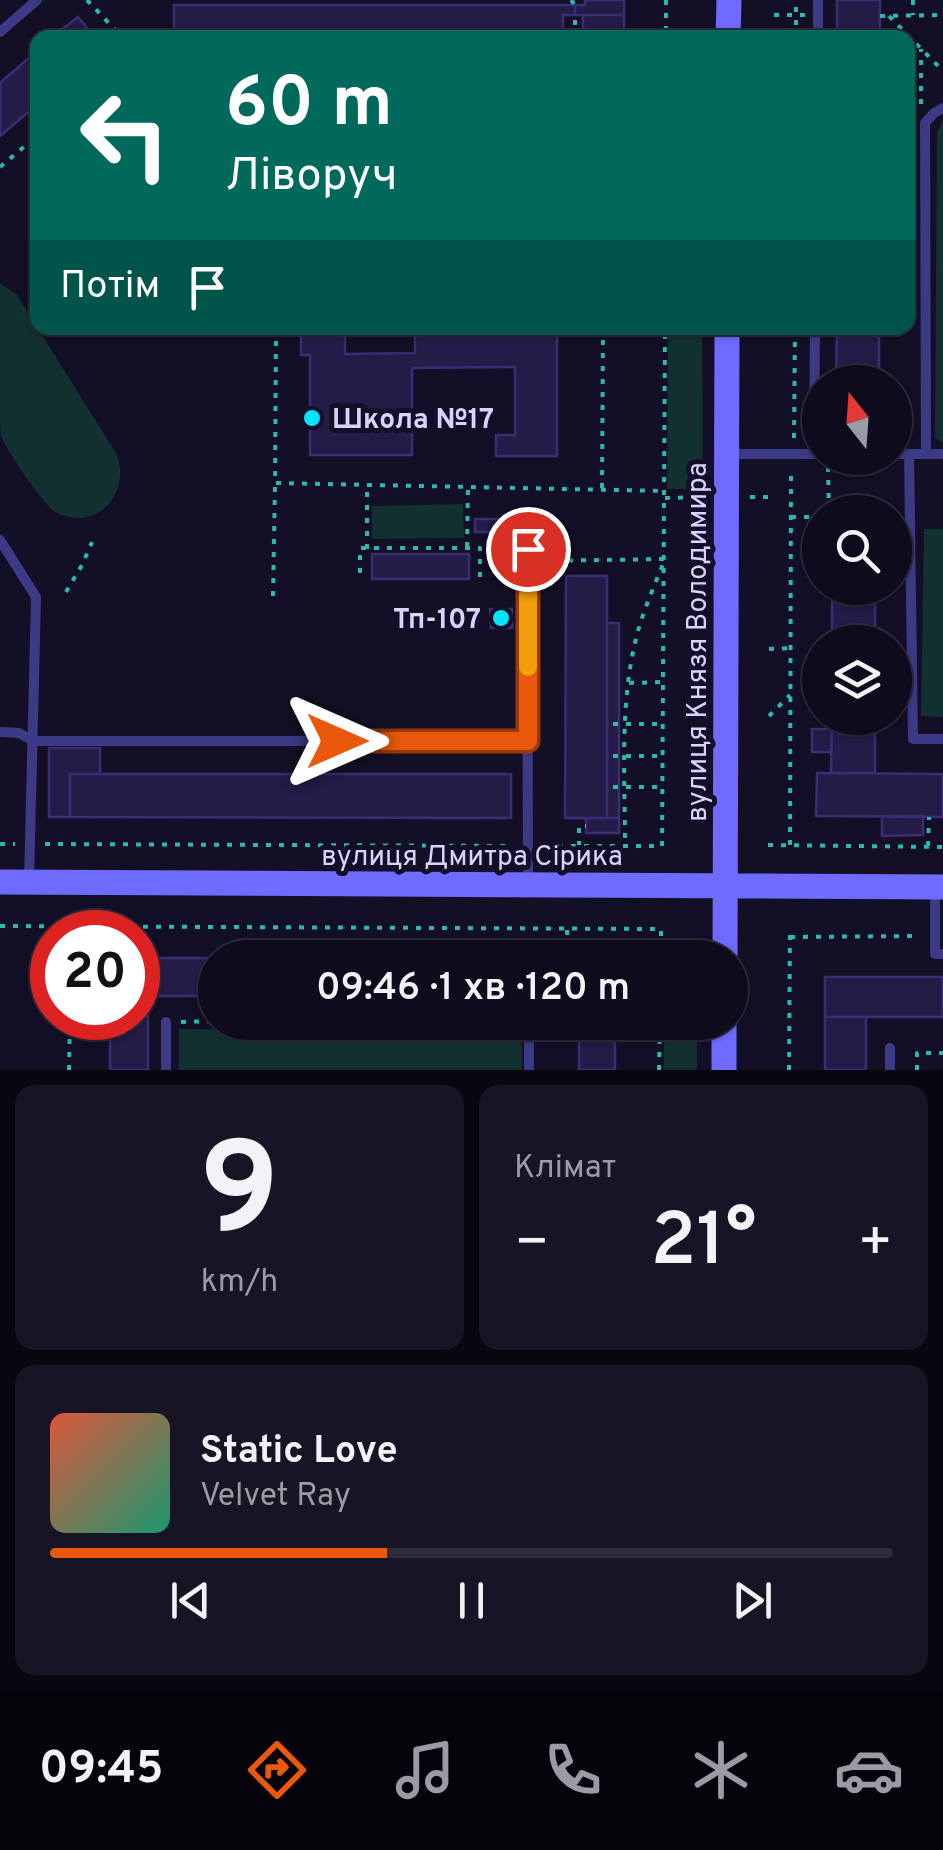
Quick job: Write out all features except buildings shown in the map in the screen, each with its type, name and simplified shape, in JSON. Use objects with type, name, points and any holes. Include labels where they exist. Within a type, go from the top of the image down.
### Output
[{"type":"street","points":[[728,30],[729,0]]},
{"type":"street","name":"вулиця Князя Володимира","points":[[724,940],[727,335]]},
{"type":"street","name":"вулиця Дмитра Сірика","points":[[0,882],[939,887]]},
{"type":"street","points":[[724,1040],[724,1070]]},
{"type":"lane","points":[[0,32],[38,0]]},
{"type":"lane","points":[[818,0],[818,30]]},
{"type":"lane","points":[[926,454],[925,123],[943,108]]},
{"type":"lane","points":[[815,335],[816,365]]},
{"type":"lane","points":[[727,454],[802,454]]},
{"type":"lane","points":[[912,454],[943,454]]},
{"type":"lane","points":[[909,475],[912,738],[943,739]]},
{"type":"lane","points":[[0,540],[36,597],[29,882]]},
{"type":"lane","points":[[528,555],[528,885]]},
{"type":"lane","points":[[0,732],[19,733],[32,741],[528,741]]},
{"type":"lane","points":[[939,887],[935,954],[943,954]]},
{"type":"lane","points":[[166,1022],[166,1070]]},
{"type":"lane","points":[[529,1040],[529,1070]]},
{"type":"lane","points":[[890,1048],[890,1070]]},
{"type":"path","points":[[88,0],[116,30]]},
{"type":"path","points":[[666,0],[666,30]]},
{"type":"path","points":[[796,0],[796,30]]},
{"type":"path","points":[[913,0],[913,15]]},
{"type":"path","points":[[575,15],[575,30]]},
{"type":"path","points":[[880,16],[943,15]]},
{"type":"path","points":[[889,16],[903,30]]},
{"type":"path","points":[[915,42],[943,70]]},
{"type":"path","points":[[0,167],[30,142]]},
{"type":"path","points":[[272,596],[276,335]]},
{"type":"path","points":[[602,490],[604,335]]},
{"type":"path","points":[[0,844],[662,846],[665,335]]},
{"type":"path","points":[[790,846],[794,335]]},
{"type":"path","points":[[275,483],[665,491]]},
{"type":"path","points":[[366,548],[367,485]]},
{"type":"path","points":[[467,548],[468,487]]},
{"type":"path","points":[[791,518],[802,517]]},
{"type":"path","points":[[66,592],[92,542]]},
{"type":"path","points":[[360,573],[360,548],[480,548],[480,580]]},
{"type":"path","points":[[528,555],[665,559]]},
{"type":"path","points":[[624,847],[628,682],[638,630],[665,559]]},
{"type":"path","points":[[769,649],[790,648]]},
{"type":"path","points":[[628,682],[664,682]]},
{"type":"path","points":[[769,716],[790,695]]},
{"type":"path","points":[[613,724],[664,724]]},
{"type":"path","points":[[613,756],[662,756]]},
{"type":"path","points":[[613,787],[662,788]]},
{"type":"path","points":[[928,817],[928,846]]},
{"type":"path","points":[[579,846],[579,826],[586,826]]},
{"type":"path","points":[[768,846],[943,846]]},
{"type":"path","points":[[0,926],[661,929],[661,940]]},
{"type":"path","points":[[790,929],[790,1070]]},
{"type":"path","points":[[567,930],[567,940]]},
{"type":"path","points":[[790,937],[935,936]]},
{"type":"path","points":[[166,1022],[198,1022]]},
{"type":"path","points":[[69,1070],[70,1040]]},
{"type":"path","points":[[660,1040],[660,1070]]},
{"type":"path","points":[[918,1070],[918,1054],[943,1054]]},
{"type":"green space","points":[[943,120],[943,443],[935,438],[937,133]]},
{"type":"green space","points":[[0,283],[17,295],[30,316],[30,335],[42,335],[116,453],[119,482],[107,506],[83,518],[54,511],[25,476],[1,436]]},
{"type":"green space","points":[[668,335],[702,335],[703,489],[667,489]]},
{"type":"green space","points":[[463,504],[464,538],[372,539],[372,506]]},
{"type":"green space","points":[[924,529],[943,529],[943,717],[921,716]]},
{"type":"green space","points":[[179,1029],[198,1029],[198,1040],[522,1040],[522,1070],[179,1070]]},
{"type":"green space","points":[[664,1040],[697,1040],[697,1070],[664,1070]]},
{"type":"slow traffic","points":[[528,591],[528,667]]},
{"type":"place","name":"Школа №17","points":[[312,418]]},
{"type":"place","name":"Тп-107","points":[[501,618]]},
{"type":"route","points":[[337,741],[528,741],[528,549]]}]
